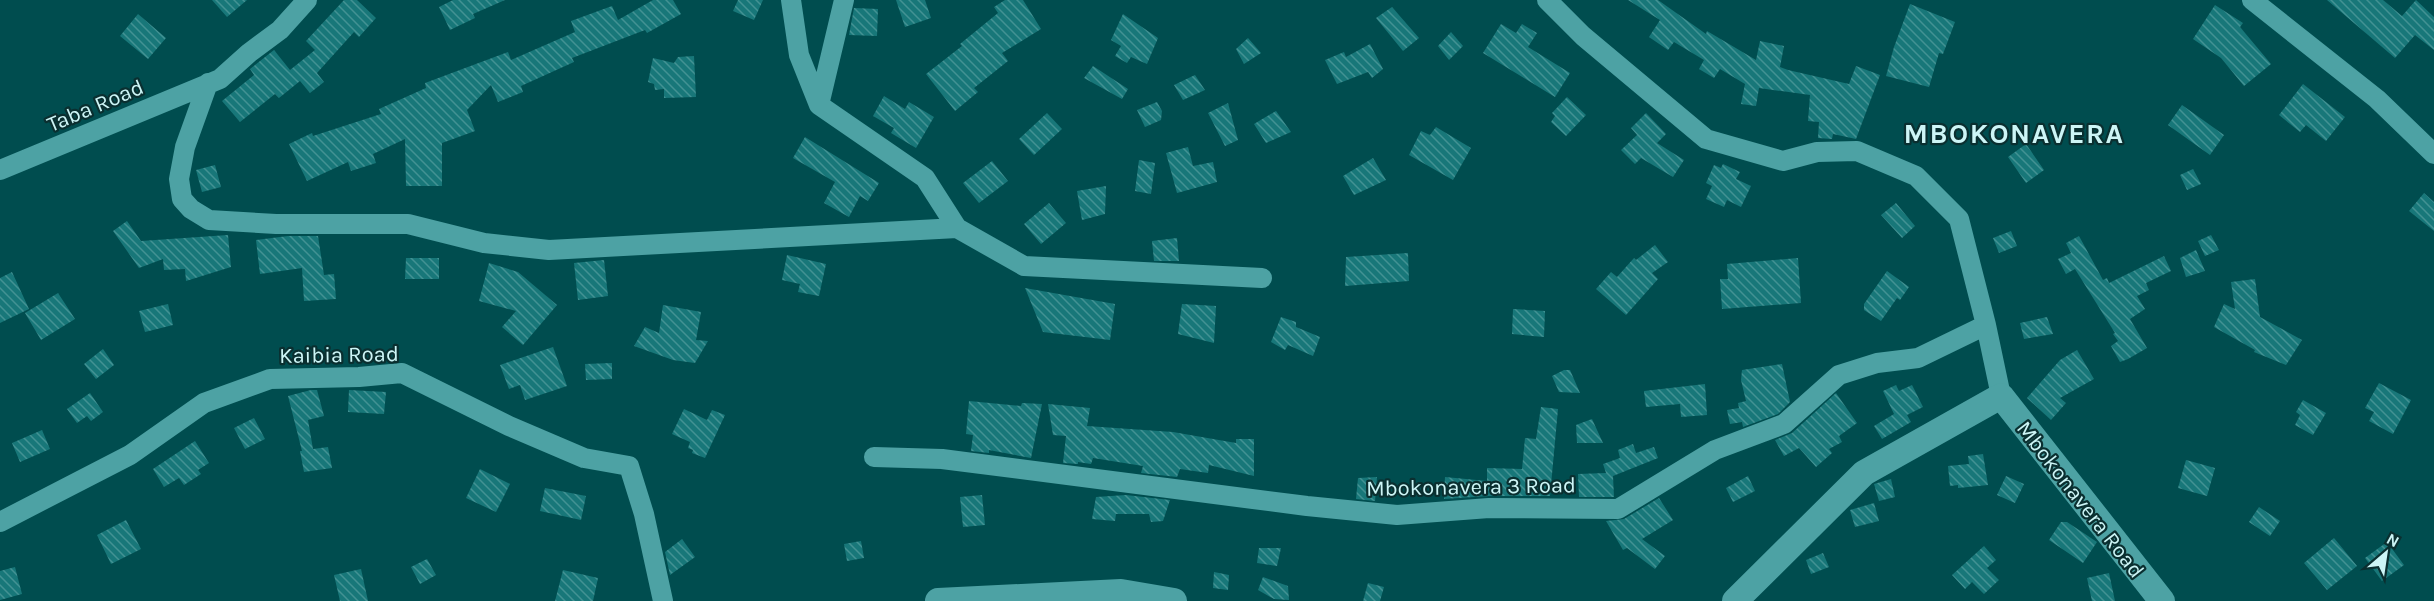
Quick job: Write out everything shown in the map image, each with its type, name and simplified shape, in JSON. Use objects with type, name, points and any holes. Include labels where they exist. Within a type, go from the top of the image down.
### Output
[{"type":"street","name":"Taba Road","points":[[0,170],[220,79],[280,30],[308,0]]},
{"type":"street","points":[[791,0],[799,55],[819,105],[925,178],[957,228],[1024,266],[1262,278]]},
{"type":"street","points":[[819,105],[844,0]]},
{"type":"street","points":[[1547,0],[1583,36],[1706,138],[1783,161],[1817,152],[1857,151],[1916,176],[1959,219],[2001,396],[1864,473],[1735,601]]},
{"type":"street","points":[[2252,0],[2378,99],[2434,154]]},
{"type":"street","points":[[208,83],[185,147],[179,179],[182,199],[191,209],[209,220],[276,224],[408,224],[484,243],[549,250],[957,228]]},
{"type":"street","name":"Mbokonavera 3 Road","points":[[874,457],[942,459],[1307,506],[1397,515],[1490,508],[1618,509],[1714,450],[1784,424],[1839,375],[1877,363],[1918,358],[1986,325]]},
{"type":"street","name":"Kaibia Road","points":[[0,522],[130,455],[204,403],[270,379],[359,377],[402,373],[509,426],[584,458],[629,466],[644,514],[663,601]]},
{"type":"street","name":"Mbokonavera Road","points":[[2001,396],[2162,601]]},
{"type":"street","points":[[938,601],[1121,592],[1174,601]]},
{"type":"building","points":[[212,0],[247,0],[227,17]]},
{"type":"building","points":[[344,0],[357,0],[376,18],[359,37],[354,32],[317,73],[324,82],[310,93],[300,81],[279,98],[275,94],[240,122],[222,101],[254,75],[250,69],[274,50],[290,70],[315,50],[306,41]]},
{"type":"building","points":[[453,0],[505,0],[473,14],[475,18],[450,30],[439,7]]},
{"type":"building","points":[[653,0],[673,0],[681,14],[647,33],[645,30],[572,58],[574,62],[521,86],[523,92],[498,102],[491,85],[467,110],[475,131],[442,143],[442,186],[406,186],[405,139],[373,154],[376,163],[351,171],[348,162],[307,181],[289,144],[312,133],[313,136],[381,114],[379,109],[426,88],[425,83],[508,52],[511,60],[575,32],[571,21],[612,6],[618,20]]},
{"type":"building","points":[[738,0],[763,0],[754,20],[733,11]]},
{"type":"building","points":[[896,0],[925,0],[931,18],[905,27]]},
{"type":"building","points":[[1005,0],[1023,0],[1041,29],[1002,53],[1008,61],[974,88],[978,92],[955,111],[926,74],[962,46],[960,44],[998,13],[994,7]]},
{"type":"building","points":[[1628,0],[1658,0],[1706,34],[1707,31],[1756,60],[1760,41],[1784,46],[1780,67],[1788,70],[1849,84],[1856,66],[1880,75],[1856,139],[1833,134],[1832,139],[1818,138],[1819,122],[1808,121],[1810,95],[1759,88],[1756,106],[1741,104],[1745,84],[1720,69],[1714,78],[1699,69],[1704,60],[1674,42],[1668,50],[1649,37],[1660,20]]},
{"type":"building","points":[[2327,0],[2383,0],[2402,16],[2416,0],[2434,17],[2434,50],[2415,35],[2395,58]]},
{"type":"building","points":[[1910,4],[1955,22],[1943,54],[1939,53],[1929,87],[1886,76]]},
{"type":"building","points":[[2215,5],[2243,23],[2240,27],[2271,64],[2244,86],[2221,58],[2193,39]]},
{"type":"building","points":[[1392,7],[1419,38],[1403,51],[1376,18]]},
{"type":"building","points":[[854,8],[878,9],[877,36],[849,35]]},
{"type":"building","points":[[138,14],[166,38],[148,59],[120,36]]},
{"type":"building","points":[[1123,14],[1158,38],[1147,64],[1131,57],[1127,63],[1115,56],[1121,46],[1111,40]]},
{"type":"building","points":[[1501,24],[1516,33],[1522,24],[1537,33],[1528,47],[1570,73],[1555,97],[1483,53]]},
{"type":"building","points":[[1451,32],[1463,46],[1449,60],[1438,46]]},
{"type":"building","points":[[1248,38],[1261,53],[1244,64],[1236,49]]},
{"type":"building","points":[[1370,44],[1383,69],[1372,78],[1368,72],[1337,84],[1325,60],[1344,52],[1346,57]]},
{"type":"building","points":[[694,56],[696,97],[664,98],[664,89],[655,90],[654,84],[648,82],[653,58],[674,63],[678,57]]},
{"type":"building","points":[[1093,66],[1128,89],[1122,99],[1084,78]]},
{"type":"building","points":[[1195,75],[1205,90],[1183,100],[1174,85]]},
{"type":"building","points":[[2303,84],[2345,117],[2326,141],[2306,125],[2300,132],[2279,115]]},
{"type":"building","points":[[884,96],[905,109],[909,102],[934,117],[916,148],[891,133],[894,128],[873,116]]},
{"type":"building","points":[[1567,97],[1586,115],[1566,136],[1551,122],[1555,116],[1552,113]]},
{"type":"building","points":[[1157,102],[1162,111],[1161,120],[1145,127],[1137,110]]},
{"type":"building","points":[[1228,103],[1238,140],[1225,146],[1208,113]]},
{"type":"building","points":[[2182,105],[2224,135],[2210,155],[2168,125]]},
{"type":"building","points":[[1276,111],[1291,132],[1266,143],[1254,124]]},
{"type":"building","points":[[1047,113],[1062,129],[1034,155],[1019,139]]},
{"type":"building","points":[[1646,113],[1666,134],[1657,143],[1684,160],[1673,177],[1641,158],[1635,164],[1621,150],[1637,135],[1631,128]]},
{"type":"building","points":[[1436,127],[1471,148],[1453,180],[1409,155],[1421,131],[1430,135]]},
{"type":"building","points":[[805,137],[879,183],[868,201],[860,196],[849,217],[824,203],[835,182],[793,158]]},
{"type":"building","points":[[2026,144],[2044,170],[2026,183],[2008,157]]},
{"type":"building","points":[[1188,147],[1193,166],[1213,162],[1217,182],[1177,193],[1166,153]]},
{"type":"building","points":[[1373,158],[1386,180],[1354,195],[1343,176]]},
{"type":"building","points":[[1139,160],[1155,163],[1151,194],[1135,191]]},
{"type":"building","points":[[992,161],[1008,181],[979,203],[963,183]]},
{"type":"building","points":[[1723,164],[1740,172],[1736,179],[1751,186],[1741,207],[1727,200],[1724,207],[1706,199],[1712,186],[1706,183],[1714,165],[1721,168]]},
{"type":"building","points":[[215,165],[221,187],[202,192],[196,170]]},
{"type":"building","points":[[2193,169],[2201,184],[2187,190],[2180,175]]},
{"type":"building","points":[[1106,186],[1105,214],[1082,220],[1077,191]]},
{"type":"building","points":[[2424,193],[2434,202],[2434,231],[2409,211]]},
{"type":"building","points":[[1049,203],[1066,223],[1041,244],[1024,224]]},
{"type":"building","points":[[1896,203],[1915,226],[1902,238],[1881,215]]},
{"type":"building","points":[[127,221],[141,241],[228,235],[231,267],[186,281],[185,269],[164,270],[163,259],[139,268],[113,231]]},
{"type":"building","points":[[2011,231],[2017,246],[1999,253],[1993,238]]},
{"type":"building","points":[[2211,235],[2219,250],[2205,256],[2198,241]]},
{"type":"building","points":[[288,236],[318,236],[324,275],[334,274],[336,299],[304,301],[302,268],[260,274],[256,240]]},
{"type":"building","points":[[2079,236],[2103,280],[2107,278],[2109,283],[2164,256],[2171,271],[2146,283],[2149,290],[2137,296],[2145,309],[2130,319],[2147,348],[2120,362],[2111,346],[2118,341],[2113,334],[2115,333],[2075,269],[2066,274],[2058,259],[2071,253],[2066,243]]},
{"type":"building","points":[[1177,238],[1179,261],[1154,261],[1152,241]]},
{"type":"building","points":[[1655,245],[1668,262],[1652,273],[1658,279],[1626,315],[1596,289],[1611,272],[1617,277],[1634,258],[1636,260]]},
{"type":"building","points":[[2196,250],[2205,271],[2186,277],[2180,258]]},
{"type":"building","points":[[1408,253],[1409,281],[1345,286],[1346,257]]},
{"type":"building","points":[[787,255],[826,264],[819,296],[798,292],[800,284],[782,280]]},
{"type":"building","points":[[406,258],[439,258],[439,279],[405,279]]},
{"type":"building","points":[[1798,258],[1801,303],[1722,309],[1720,279],[1728,279],[1727,264]]},
{"type":"building","points":[[604,260],[608,296],[578,300],[574,263]]},
{"type":"building","points":[[489,263],[518,272],[557,305],[523,345],[502,327],[516,311],[479,301]]},
{"type":"building","points":[[1887,271],[1909,287],[1900,300],[1897,298],[1881,321],[1864,310],[1864,304]]},
{"type":"building","points":[[12,272],[29,309],[0,323],[0,278]]},
{"type":"building","points":[[2255,279],[2260,317],[2302,340],[2286,365],[2254,352],[2255,350],[2214,327],[2224,304],[2235,309],[2231,282]]},
{"type":"building","points":[[1025,288],[1115,304],[1110,340],[1043,332]]},
{"type":"building","points":[[58,293],[75,319],[41,340],[25,313]]},
{"type":"building","points":[[168,304],[173,325],[145,332],[139,311]]},
{"type":"building","points":[[1182,304],[1216,306],[1214,343],[1178,334]]},
{"type":"building","points":[[663,305],[701,312],[696,340],[708,341],[695,363],[673,360],[634,346],[645,327],[659,333]]},
{"type":"building","points":[[1513,309],[1545,311],[1544,337],[1512,334]]},
{"type":"building","points":[[1281,317],[1296,322],[1296,327],[1320,337],[1313,356],[1288,345],[1285,350],[1271,342]]},
{"type":"building","points":[[2047,317],[2053,334],[2024,339],[2020,323]]},
{"type":"building","points":[[553,347],[567,386],[525,400],[520,385],[509,389],[500,365]]},
{"type":"building","points":[[103,349],[114,365],[96,379],[84,364]]},
{"type":"building","points":[[2077,350],[2094,379],[2060,398],[2066,403],[2051,420],[2027,398],[2060,360]]},
{"type":"building","points":[[612,363],[612,379],[586,380],[585,364]]},
{"type":"building","points":[[1782,364],[1790,402],[1778,414],[1743,427],[1742,422],[1730,424],[1727,410],[1739,408],[1738,403],[1746,401],[1741,380],[1742,370]]},
{"type":"building","points":[[1564,370],[1570,370],[1580,393],[1559,392],[1552,376]]},
{"type":"building","points":[[2379,383],[2411,400],[2393,434],[2369,421],[2374,412],[2365,408]]},
{"type":"building","points":[[1705,384],[1707,415],[1681,417],[1680,404],[1646,407],[1644,391]]},
{"type":"building","points":[[1896,385],[1899,391],[1912,385],[1923,407],[1907,415],[1911,422],[1882,439],[1874,426],[1894,414],[1883,391]]},
{"type":"building","points":[[317,390],[324,416],[308,420],[313,449],[328,447],[332,468],[304,472],[300,451],[302,451],[288,396]]},
{"type":"building","points":[[349,390],[386,392],[384,414],[348,412]]},
{"type":"building","points":[[90,393],[103,412],[91,421],[87,416],[77,423],[67,409]]},
{"type":"building","points":[[1836,393],[1857,423],[1839,436],[1842,442],[1829,449],[1832,453],[1816,467],[1799,448],[1784,456],[1775,440],[1792,433]]},
{"type":"building","points":[[2303,400],[2326,413],[2313,435],[2295,425],[2300,415],[2296,412]]},
{"type":"building","points":[[969,401],[1021,406],[1022,403],[1042,404],[1031,458],[989,450],[989,453],[971,451],[973,435],[966,434]]},
{"type":"building","points":[[1048,404],[1090,408],[1087,426],[1173,432],[1236,443],[1236,439],[1254,439],[1254,476],[1209,465],[1208,473],[1180,469],[1177,477],[1141,473],[1143,466],[1093,458],[1091,464],[1063,463],[1066,436],[1053,435]]},
{"type":"building","points":[[1541,407],[1558,409],[1550,496],[1444,499],[1445,477],[1487,481],[1487,468],[1522,469],[1525,438],[1536,439]]},
{"type":"building","points":[[684,409],[707,420],[712,410],[725,415],[705,458],[692,453],[693,450],[688,448],[690,442],[672,434]]},
{"type":"building","points":[[254,418],[265,439],[245,449],[234,428]]},
{"type":"building","points":[[1592,419],[1603,443],[1577,443],[1576,425]]},
{"type":"building","points":[[42,430],[50,449],[20,462],[12,443]]},
{"type":"building","points":[[195,441],[209,463],[198,470],[201,474],[184,485],[179,478],[164,487],[153,469]]},
{"type":"building","points":[[1633,444],[1636,453],[1654,447],[1658,458],[1613,476],[1614,497],[1579,497],[1578,474],[1606,473],[1603,464],[1620,458],[1618,450]]},
{"type":"building","points":[[1983,454],[1988,485],[1958,488],[1958,485],[1950,486],[1948,466],[1969,464],[1968,456]]},
{"type":"building","points":[[2186,460],[2215,468],[2207,496],[2178,488]]},
{"type":"building","points":[[480,469],[510,484],[496,512],[466,498]]},
{"type":"building","points":[[1748,476],[1755,491],[1733,502],[1726,488]]},
{"type":"building","points":[[2006,476],[2024,484],[2015,503],[1997,495]]},
{"type":"building","points":[[1377,477],[1375,501],[1356,499],[1358,478]]},
{"type":"building","points":[[1891,479],[1895,497],[1879,501],[1874,484]]},
{"type":"building","points":[[545,488],[586,496],[581,520],[540,511]]},
{"type":"building","points":[[982,495],[985,525],[963,527],[960,497]]},
{"type":"building","points":[[1126,495],[1170,500],[1163,521],[1151,522],[1149,514],[1116,514],[1115,521],[1092,519],[1096,497]]},
{"type":"building","points":[[1659,498],[1673,520],[1642,539],[1665,556],[1655,569],[1627,548],[1623,550],[1606,521],[1624,519]]},
{"type":"building","points":[[1874,503],[1879,521],[1855,527],[1850,510]]},
{"type":"building","points":[[2259,507],[2280,521],[2270,536],[2249,522]]},
{"type":"building","points":[[126,520],[141,549],[111,564],[97,535]]},
{"type":"building","points":[[2061,522],[2067,522],[2097,542],[2083,563],[2049,540]]},
{"type":"building","points":[[2334,538],[2357,566],[2327,590],[2304,563]]},
{"type":"building","points":[[682,539],[695,557],[670,575],[665,552]]},
{"type":"building","points":[[861,541],[864,558],[847,561],[844,544]]},
{"type":"building","points":[[2387,542],[2404,565],[2382,581],[2365,558]]},
{"type":"building","points":[[1984,546],[1996,560],[1987,568],[1999,580],[1984,594],[1972,582],[1965,589],[1952,575]]},
{"type":"building","points":[[1259,548],[1281,548],[1277,566],[1257,563]]},
{"type":"building","points":[[1823,553],[1829,567],[1811,574],[1806,560]]},
{"type":"building","points":[[427,559],[436,575],[420,584],[411,567]]},
{"type":"building","points":[[15,567],[22,594],[0,600],[0,571]]},
{"type":"building","points":[[361,569],[368,601],[340,601],[334,575]]},
{"type":"building","points":[[563,570],[598,578],[593,601],[555,601]]},
{"type":"building","points":[[1214,572],[1229,575],[1228,590],[1213,588]]},
{"type":"building","points":[[2109,573],[2115,601],[2092,601],[2087,578]]},
{"type":"building","points":[[1263,577],[1288,586],[1289,600],[1274,599],[1258,590]]},
{"type":"building","points":[[1368,583],[1384,587],[1380,601],[1363,601]]},
{"type":"district","name":"MBOKONAVERA","points":[[2014,133]]}]
